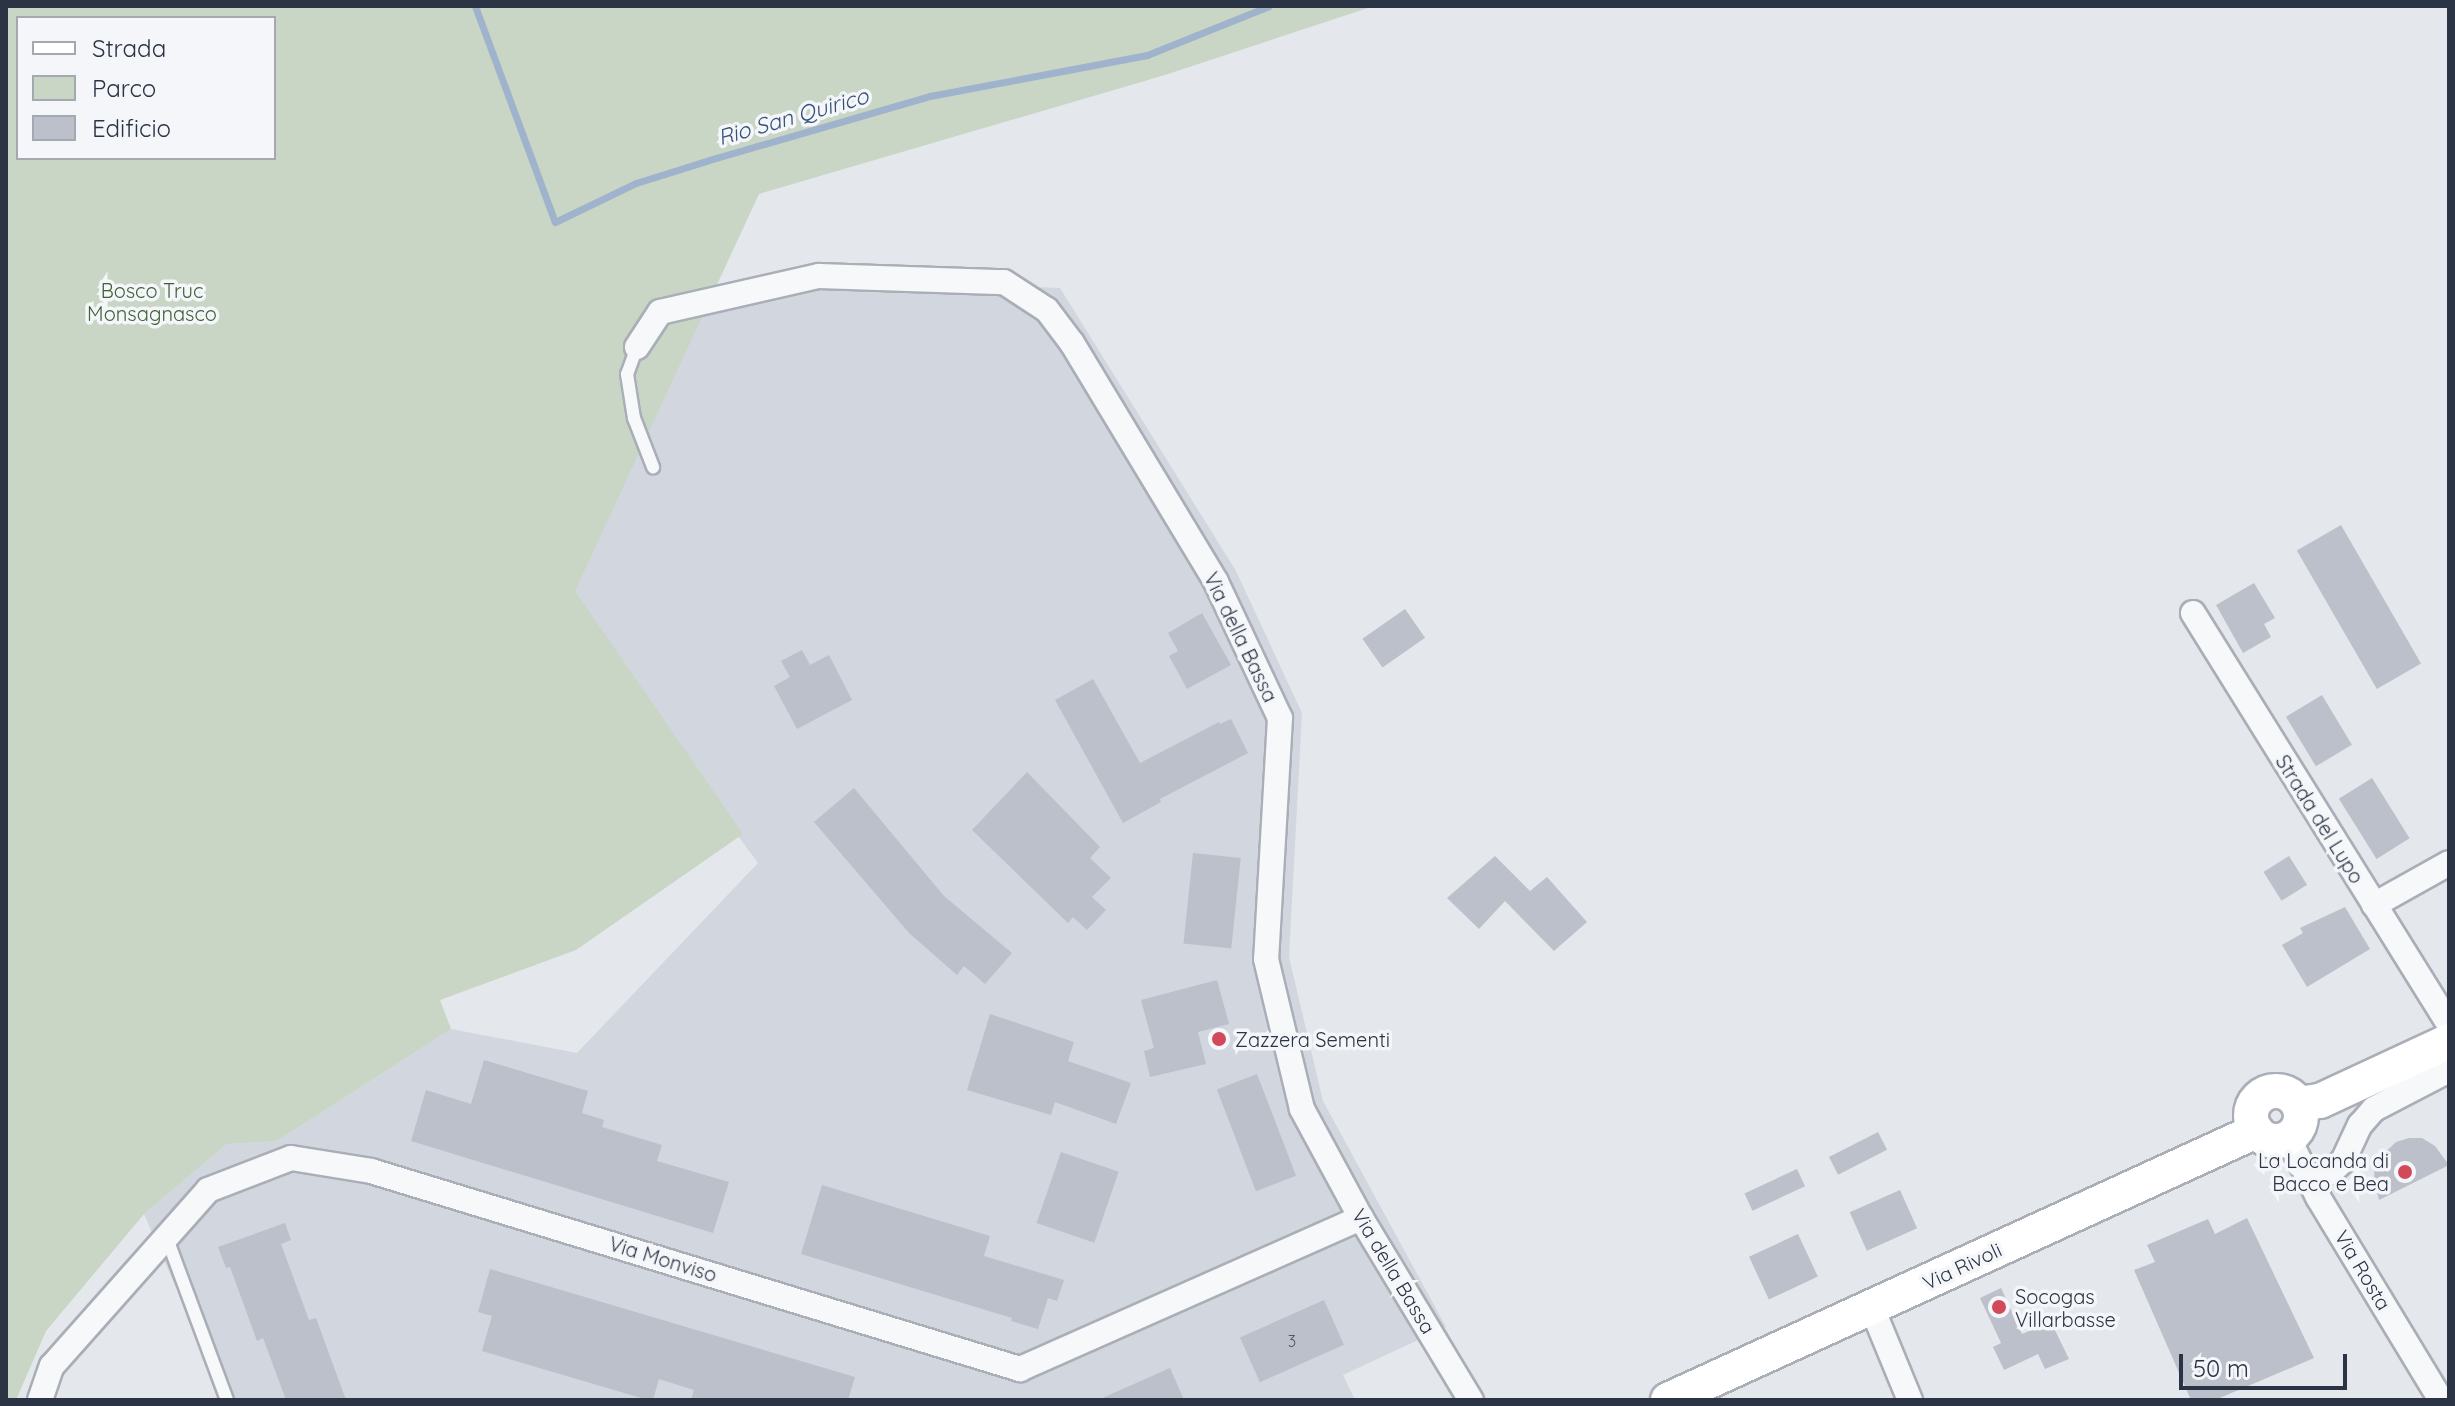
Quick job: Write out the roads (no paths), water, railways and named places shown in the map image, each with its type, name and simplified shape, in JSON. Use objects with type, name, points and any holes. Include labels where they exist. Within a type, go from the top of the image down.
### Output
[{"type":"street","name":"Via della Bassa","points":[[637,347],[660,312],[819,276],[1004,282],[1047,310],[1072,343],[1216,582],[1280,718],[1266,959],[1302,1109],[1361,1218],[1471,1400]]},
{"type":"street","name":"Strada del Lupo","points":[[2193,613],[2449,1024]]},
{"type":"street","points":[[2374,905],[2449,863]]},
{"type":"street","points":[[2298,1104],[2298,1127],[2272,1135],[2252,1124],[2253,1107],[2264,1095],[2279,1092],[2298,1104],[2320,1101],[2449,1041]]},
{"type":"street","points":[[2310,1180],[2331,1172],[2343,1161],[2360,1125],[2374,1109],[2449,1070]]},
{"type":"street","name":"Via Rosta","points":[[2272,1135],[2310,1180],[2441,1400]]},
{"type":"street","name":"Via Rivoli","points":[[1668,1400],[2272,1135]]},
{"type":"street","name":"Via Monviso","points":[[40,1400],[52,1366],[208,1190],[291,1158],[371,1171],[1020,1369],[1361,1218]]},
{"type":"street","points":[[1872,1308],[1910,1400]]},
{"type":"lane","points":[[637,347],[627,374],[634,418],[653,467]]},
{"type":"lane","points":[[166,1236],[227,1400]]},
{"type":"waterway","name":"Rio San Quirico","points":[[475,6],[555,222],[636,183],[716,158],[930,96],[1147,55],[1269,6]]},
{"type":"place","name":"Zazzera Sementi","points":[[1219,1039]]},
{"type":"place","name":"La Locanda di Bacco e Bea","points":[[2405,1172]]},
{"type":"place","name":"Socogas Villarbasse","points":[[1999,1307]]},
{"type":"park label","name":"Bosco Truc Monsagnasco","points":[[152,302]]}]
